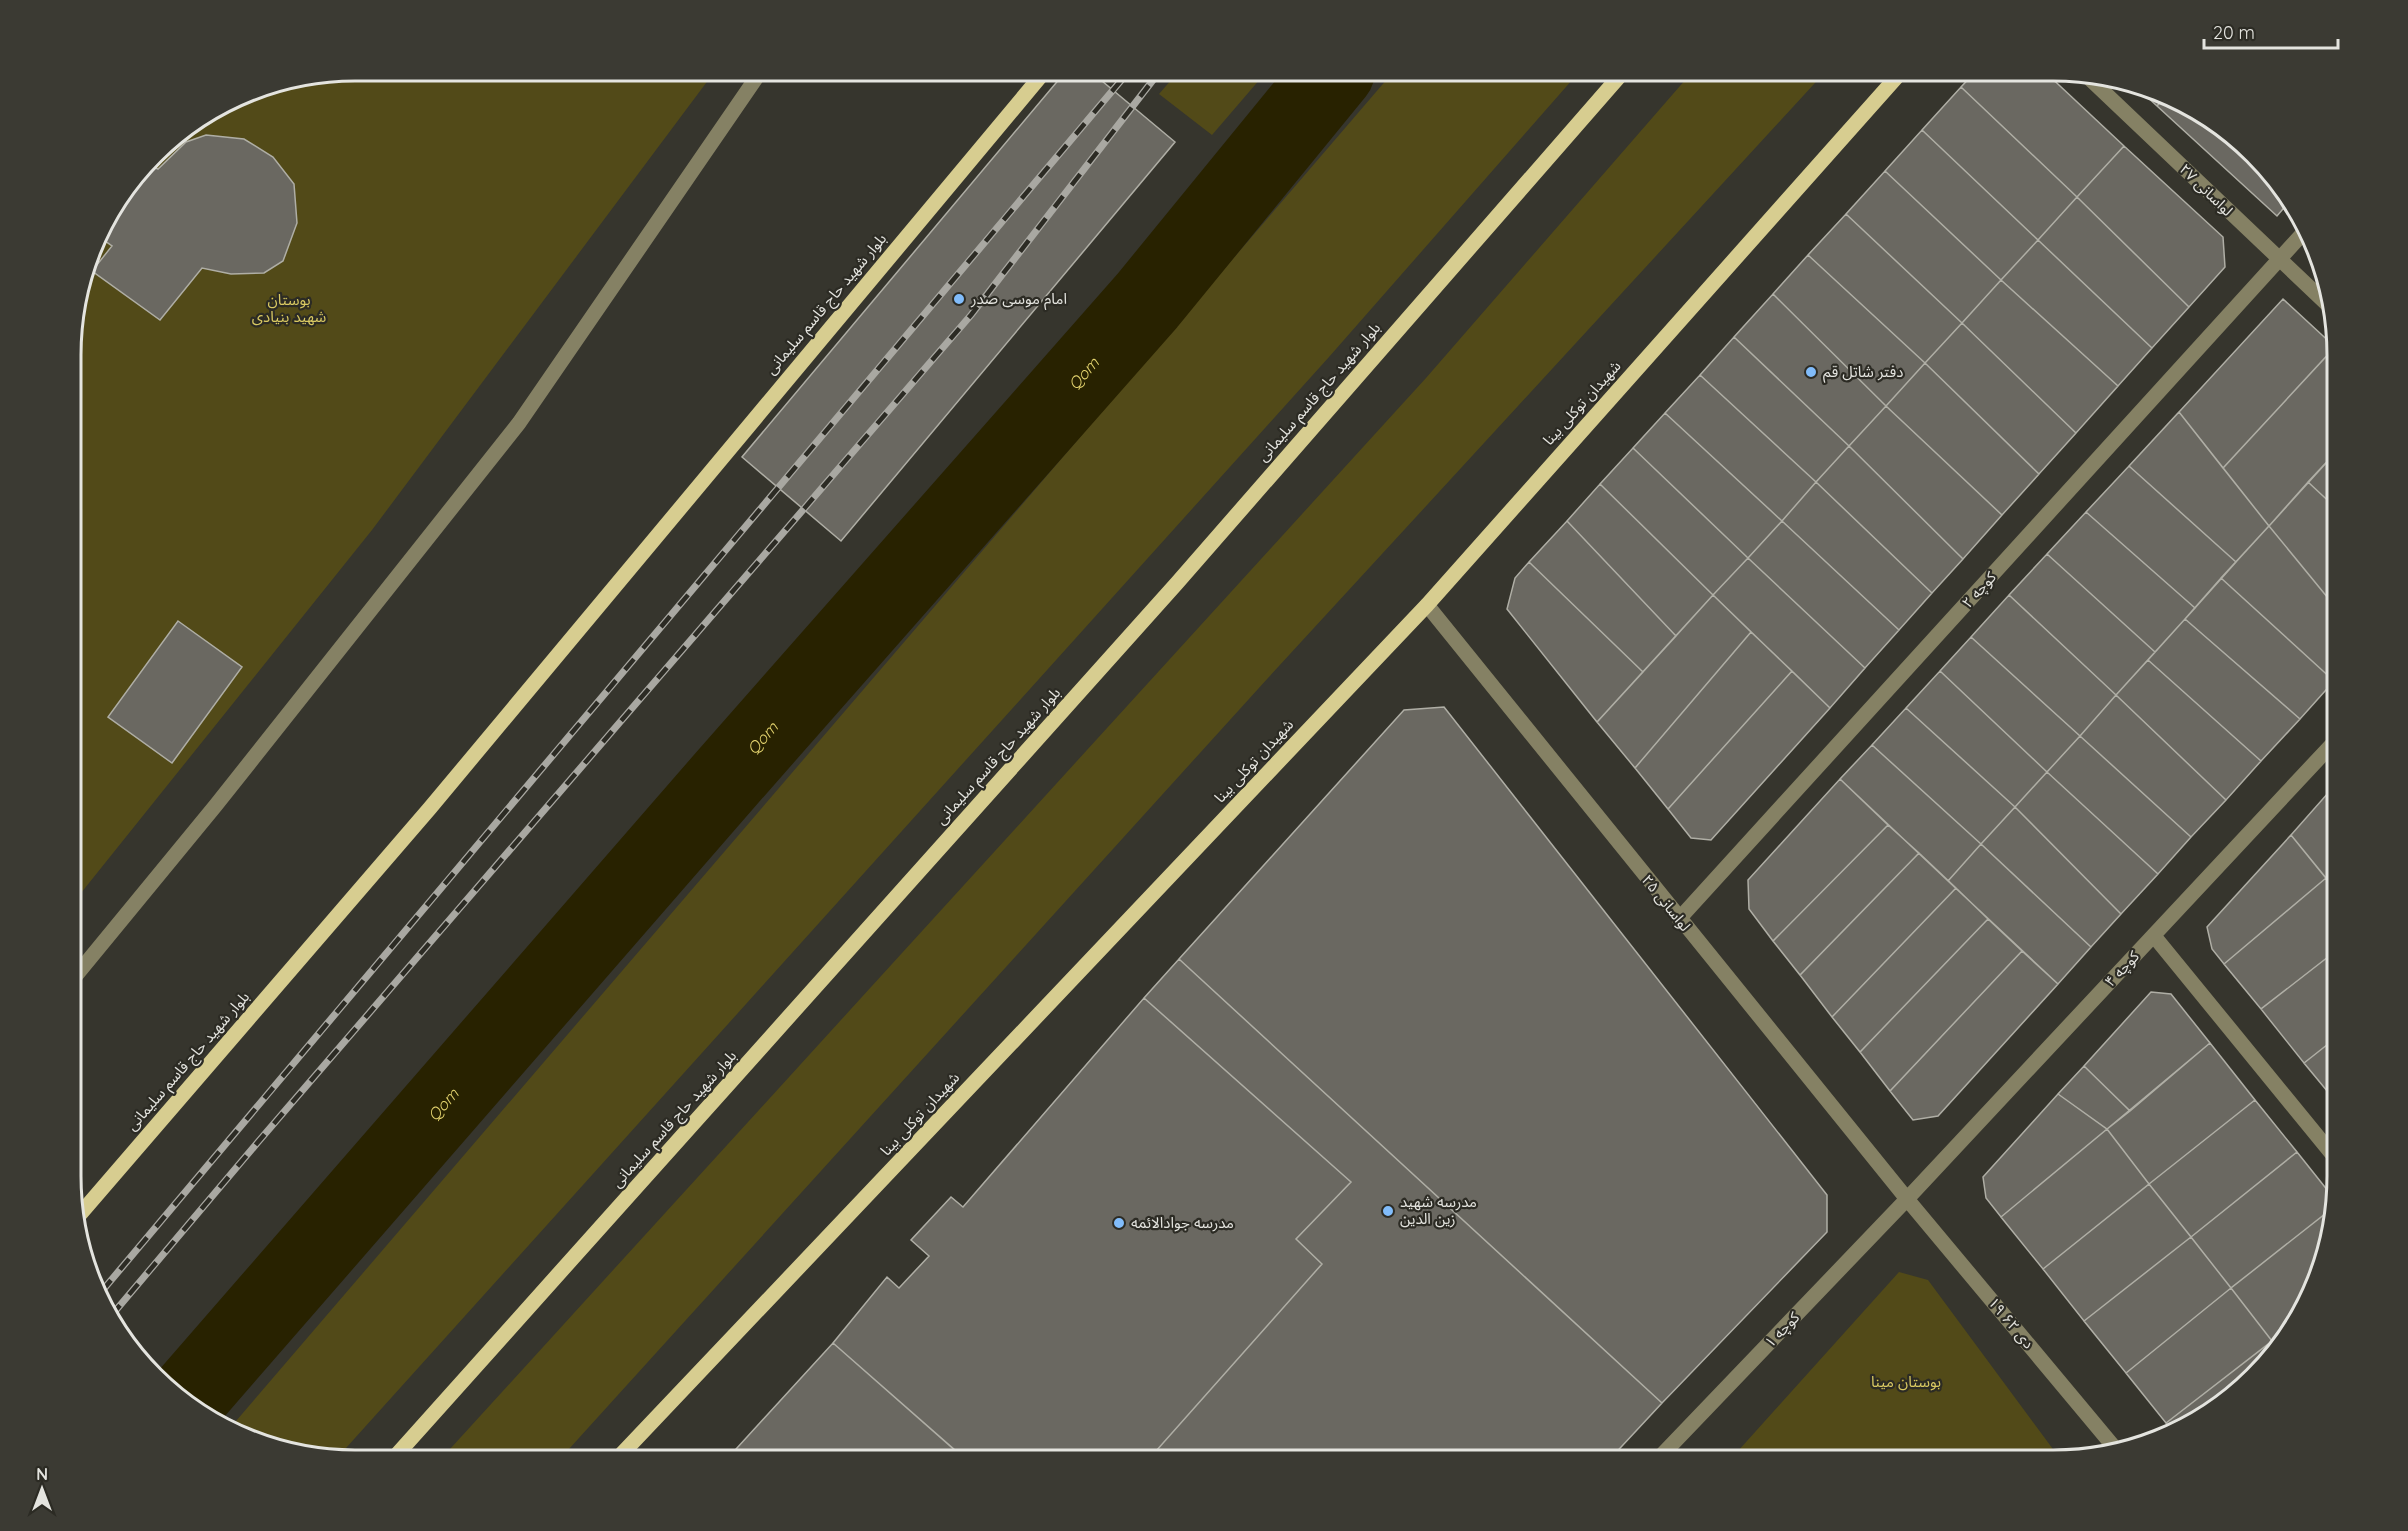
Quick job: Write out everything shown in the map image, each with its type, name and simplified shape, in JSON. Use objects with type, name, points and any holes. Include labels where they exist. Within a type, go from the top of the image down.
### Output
[{"type":"main road","name":"بلوار شهید حاج قاسم سلیمانی","points":[[83,1211],[437,799],[1036,81]]},
{"type":"main road","name":"بلوار شهید حاج قاسم سلیمانی","points":[[402,1450],[1169,592],[1614,81]]},
{"type":"main road","name":"شهیدان توکلی بینا","points":[[625,1450],[1427,605],[1892,81]]},
{"type":"street","points":[[81,970],[223,796],[519,423],[753,81]]},
{"type":"street","name":"لواسانی ۲۷","points":[[2095,84],[2322,299]]},
{"type":"street","name":"کوچه ۲","points":[[1679,919],[2300,236]]},
{"type":"street","name":"لواسانی ۲۵","points":[[1427,605],[1907,1199]]},
{"type":"street","name":"کوچه ۴","points":[[1907,1199],[2327,750]]},
{"type":"street","points":[[2154,936],[2327,1148]]},
{"type":"street","name":"۱۹ دی ۶۲","points":[[1907,1199],[2111,1444]]},
{"type":"street","name":"کوچه ۱","points":[[1666,1450],[1907,1199]]},
{"type":"green space","name":"بوستان شهید بنیادی","points":[[355,81],[708,81],[372,530],[81,893],[81,355],[83,319],[90,284],[102,250],[118,218],[138,188],[161,161],[203,127],[250,102],[301,86]]},
{"type":"green space","points":[[1170,81],[1258,81],[1212,135],[1159,94]]},
{"type":"green space","points":[[1385,81],[1571,81],[1329,357],[345,1449],[319,1448],[284,1441],[235,1422]]},
{"type":"green space","points":[[1684,81],[1817,81],[1268,678],[568,1450],[449,1450],[1426,378]]},
{"type":"green space","name":"بوستان مینا","points":[[1899,1272],[1928,1280],[2054,1450],[2053,1450],[1739,1450]]},
{"type":"building","name":"امام موسی صدر","points":[[1058,81],[1102,81],[1175,142],[841,541],[742,457]]},
{"type":"building","points":[[1967,81],[2055,81],[2124,146],[2077,197],[1961,87]]},
{"type":"building","points":[[1961,87],[2077,197],[2038,240],[1922,130]]},
{"type":"building","points":[[2149,99],[2160,103],[2157,106]]},
{"type":"building","points":[[2160,103],[2174,109],[2205,127],[2234,149],[2259,174],[2281,203],[2284,208],[2277,216],[2157,106]]},
{"type":"building","points":[[1922,130],[2038,240],[2001,280],[1885,171]]},
{"type":"building","points":[[206,135],[244,139],[273,157],[294,184],[297,223],[283,261],[264,273],[231,274],[202,268],[160,320],[94,272],[97,265],[112,246],[106,242],[127,203],[155,168],[158,169],[186,142]]},
{"type":"building","points":[[2124,146],[2223,237],[2225,267],[2189,307],[2077,197]]},
{"type":"building","points":[[1885,171],[2001,280],[1962,323],[1846,214]]},
{"type":"building","points":[[2077,197],[2189,307],[2152,348],[2038,240]]},
{"type":"building","points":[[1846,214],[1962,323],[1925,363],[1808,255]]},
{"type":"building","points":[[2038,240],[2152,348],[2118,386],[2001,280]]},
{"type":"building","points":[[1808,255],[1925,363],[1886,406],[1773,294]]},
{"type":"building","points":[[2001,280],[2118,386],[2076,433],[1962,323]]},
{"type":"building","name":"دفتر شاتل قم","points":[[1773,294],[1886,406],[1849,446],[1734,337]]},
{"type":"building","points":[[2283,299],[2326,339],[2327,356],[2223,468],[2179,412]]},
{"type":"building","points":[[1962,323],[2076,433],[2039,474],[1925,363]]},
{"type":"building","points":[[1734,337],[1849,446],[1816,482],[1700,375]]},
{"type":"building","points":[[2327,356],[2327,462],[2269,526],[2223,468]]},
{"type":"building","points":[[1925,363],[2039,474],[2002,515],[1886,406]]},
{"type":"building","points":[[1700,375],[1816,482],[1782,521],[1665,413]]},
{"type":"building","points":[[1886,406],[2002,515],[1963,559],[1849,446]]},
{"type":"building","points":[[2179,412],[2269,526],[2236,562],[2129,466]]},
{"type":"building","points":[[1665,413],[1782,521],[1748,558],[1633,448]]},
{"type":"building","points":[[1849,446],[1963,559],[1932,593],[1816,482]]},
{"type":"building","points":[[1633,448],[1748,558],[1713,595],[1600,484]]},
{"type":"building","points":[[2327,462],[2327,500],[2308,482]]},
{"type":"building","points":[[2129,466],[2236,562],[2195,608],[2086,512]]},
{"type":"building","points":[[1816,482],[1932,593],[1899,630],[1782,521]]},
{"type":"building","points":[[2308,482],[2327,500],[2327,597],[2269,526]]},
{"type":"building","points":[[1600,484],[1713,595],[1676,636],[1567,521]]},
{"type":"building","points":[[2086,512],[2195,608],[2155,652],[2047,554]]},
{"type":"building","points":[[1567,521],[1676,636],[1643,672],[1529,562]]},
{"type":"building","points":[[1782,521],[1899,630],[1865,668],[1748,558]]},
{"type":"building","points":[[2269,526],[2327,597],[2327,675],[2221,578]]},
{"type":"building","points":[[2047,554],[2155,652],[2116,695],[2009,595]]},
{"type":"building","points":[[1748,558],[1865,668],[1830,708],[1713,595]]},
{"type":"building","points":[[1529,562],[1643,672],[1597,722],[1507,609],[1515,578]]},
{"type":"building","points":[[2221,578],[2327,675],[2327,689],[2300,719],[2185,619]]},
{"type":"building","points":[[1713,595],[1751,632],[1635,768],[1597,722]]},
{"type":"building","points":[[2009,595],[2116,695],[2080,736],[1971,637]]},
{"type":"building","points":[[2185,619],[2300,719],[2261,761],[2148,660]]},
{"type":"building","points":[[178,621],[242,667],[172,763],[108,717]]},
{"type":"building","points":[[1751,632],[1792,671],[1668,809],[1635,768]]},
{"type":"building","points":[[1971,637],[2080,736],[2047,772],[1940,671]]},
{"type":"building","points":[[2148,660],[2261,761],[2226,800],[2116,695]]},
{"type":"building","points":[[1792,671],[1830,708],[1711,840],[1691,838],[1668,809]]},
{"type":"building","points":[[1940,671],[2047,772],[2015,807],[1906,708]]},
{"type":"building","points":[[2116,695],[2226,800],[2191,837],[2080,736]]},
{"type":"building","points":[[1444,707],[1827,1195],[1827,1232],[1662,1403],[1179,959],[1404,710]]},
{"type":"building","points":[[1906,708],[2015,807],[1981,844],[1872,745]]},
{"type":"building","points":[[2080,736],[2191,837],[2158,874],[2047,772]]},
{"type":"building","points":[[1872,745],[1981,844],[1948,881],[1840,779]]},
{"type":"building","points":[[2047,772],[2158,874],[2121,914],[2015,807]]},
{"type":"building","points":[[1840,779],[1888,825],[1773,941],[1749,909],[1748,880]]},
{"type":"building","points":[[2327,794],[2327,880],[2291,835]]},
{"type":"building","points":[[2015,807],[2121,914],[2091,947],[1981,844]]},
{"type":"building","points":[[1888,825],[1919,853],[1800,975],[1773,941]]},
{"type":"building","points":[[2291,835],[2326,878],[2224,964],[2212,949],[2207,927]]},
{"type":"building","points":[[1981,844],[2091,947],[2058,984],[1948,881]]},
{"type":"building","points":[[1919,853],[1956,888],[1832,1017],[1800,975]]},
{"type":"building","points":[[2326,878],[2327,958],[2261,1009],[2224,964]]},
{"type":"building","points":[[1956,888],[1988,919],[1860,1052],[1832,1017]]},
{"type":"building","points":[[1988,919],[2022,951],[1890,1091],[1860,1052]]},
{"type":"building","points":[[2022,951],[2058,984],[1938,1116],[1913,1120],[1890,1091]]},
{"type":"building","points":[[2327,958],[2327,1045],[2304,1063],[2261,1009]]},
{"type":"building","name":"مدرسه شهید زین الدین","points":[[1179,959],[1662,1403],[1618,1450],[1157,1450],[1322,1264],[1296,1239],[1351,1182],[1144,998]]},
{"type":"building","points":[[2151,992],[2171,994],[2210,1043],[2130,1111],[2084,1066]]},
{"type":"building","name":"مدرسه جوادالائمه","points":[[1144,998],[1351,1182],[1296,1239],[1322,1264],[1157,1450],[955,1450],[833,1343],[887,1277],[899,1288],[929,1256],[911,1240],[951,1197],[963,1207]]},
{"type":"building","points":[[2210,1043],[2255,1100],[2149,1184],[2107,1129]]},
{"type":"building","points":[[2327,1045],[2327,1091],[2304,1063]]},
{"type":"building","points":[[2084,1066],[2130,1111],[2107,1129],[2058,1094]]},
{"type":"building","points":[[2058,1094],[2107,1129],[2001,1217],[1986,1198],[1983,1177]]},
{"type":"building","points":[[2255,1100],[2297,1152],[2191,1237],[2149,1184]]},
{"type":"building","points":[[2107,1129],[2149,1184],[2043,1269],[2001,1217]]},
{"type":"building","points":[[2297,1152],[2326,1189],[2325,1214],[2231,1288],[2191,1237]]},
{"type":"building","points":[[2149,1184],[2191,1237],[2084,1321],[2043,1269]]},
{"type":"building","points":[[2325,1214],[2318,1247],[2306,1281],[2290,1313],[2272,1341],[2231,1288]]},
{"type":"building","points":[[2191,1237],[2231,1288],[2126,1373],[2084,1321]]},
{"type":"building","points":[[2231,1288],[2272,1341],[2166,1423],[2126,1373]]},
{"type":"building","points":[[2271,1342],[2247,1370],[2220,1393],[2174,1422],[2168,1425],[2166,1423]]},
{"type":"building","points":[[833,1343],[955,1450],[735,1450]]},
{"type":"waterway","name":"Qom","points":[[190,1395],[726,779],[1147,301],[1327,81]]},
{"type":"railway","points":[[105,1288],[1121,81]]},
{"type":"railway","points":[[116,1310],[258,1142],[971,315],[1152,81]]},
{"type":"place","name":"امام موسی صدر","points":[[959,299]]},
{"type":"place","name":"دفتر شاتل قم","points":[[1811,372]]},
{"type":"place","name":"مدرسه شهید زین الدین","points":[[1388,1211]]},
{"type":"place","name":"مدرسه جوادالائمه","points":[[1119,1223]]}]
